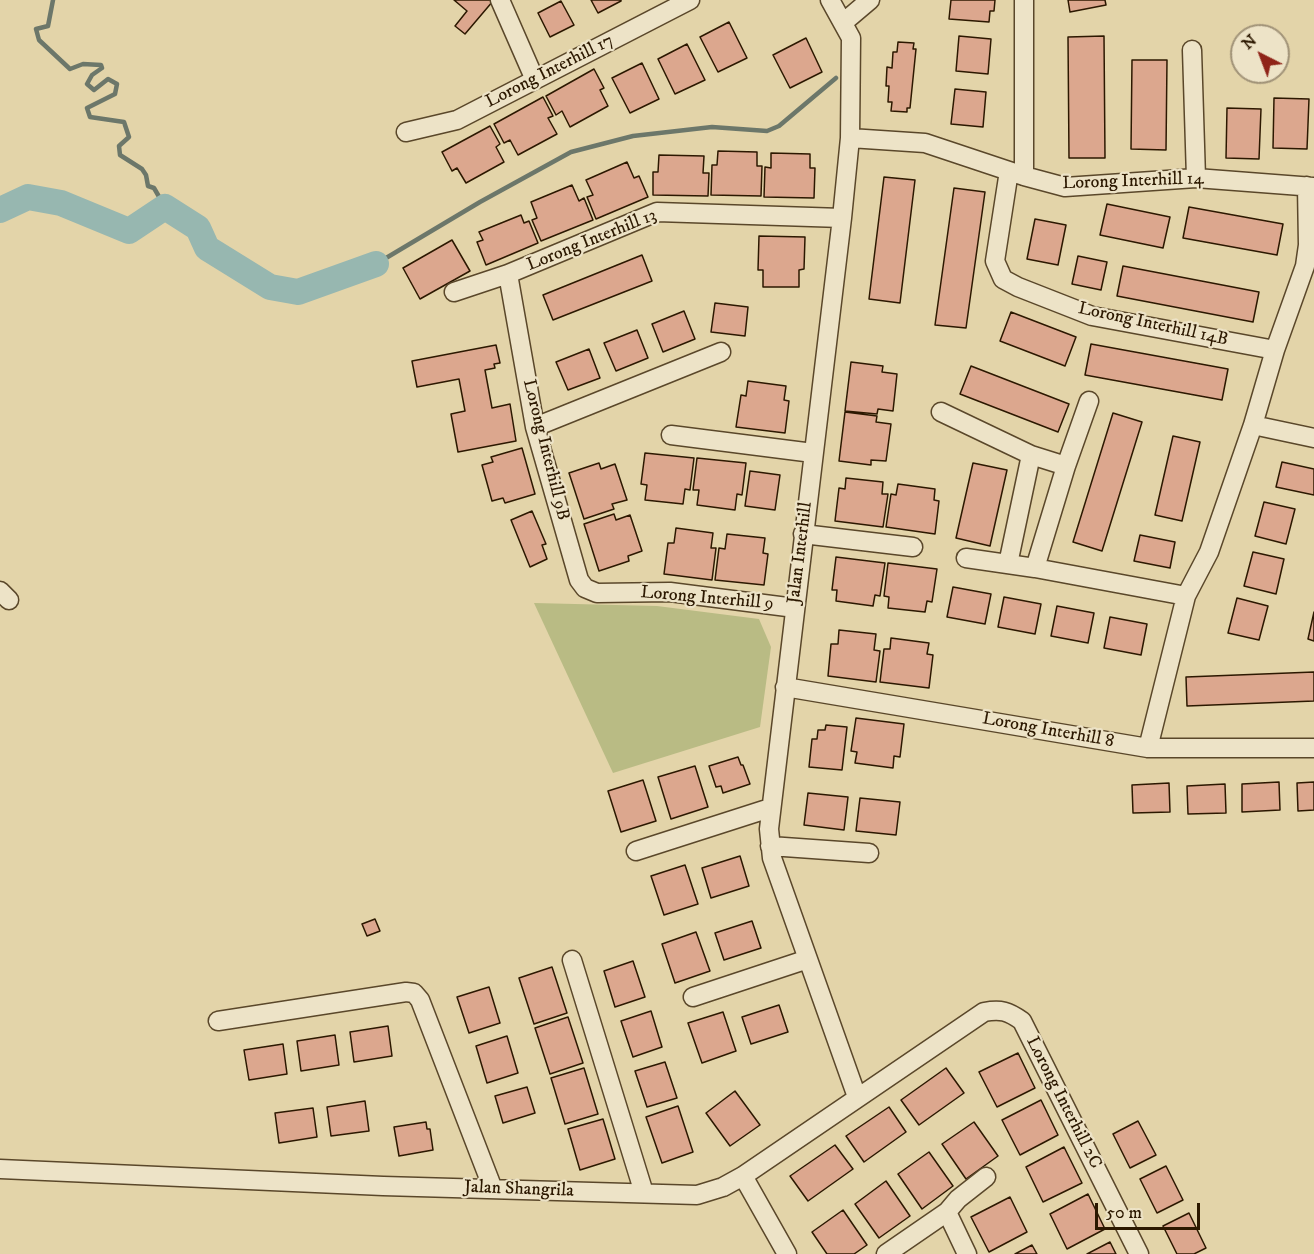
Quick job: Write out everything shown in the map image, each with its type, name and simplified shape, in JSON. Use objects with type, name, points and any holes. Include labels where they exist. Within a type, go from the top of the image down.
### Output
[{"type":"street","points":[[500,0],[535,80]]},
{"type":"street","name":"Lorong Interhill 17","points":[[406,132],[457,120],[690,0]]},
{"type":"street","name":"Jalan Interhill","points":[[830,0],[851,38],[850,138],[769,829],[772,858],[857,1097]]},
{"type":"street","points":[[844,22],[870,0]]},
{"type":"street","name":"Lorong Interhill 14B","points":[[1023,0],[1016,173],[995,261],[1003,279],[1092,316],[1275,350]]},
{"type":"street","points":[[1192,50],[1196,178]]},
{"type":"street","name":"Lorong Interhill 14","points":[[850,138],[925,143],[1065,187],[1196,178],[1310,187]]},
{"type":"street","points":[[1148,748],[1185,596],[1209,552],[1305,266],[1310,187]]},
{"type":"street","name":"Lorong Interhill 13","points":[[454,292],[508,274],[657,212],[842,218]]},
{"type":"street","name":"Lorong Interhill 9B","points":[[508,274],[535,427],[579,580],[585,588]]},
{"type":"street","points":[[535,427],[721,352]]},
{"type":"street","points":[[1035,568],[1066,466],[1089,401]]},
{"type":"street","points":[[941,412],[1031,455],[1066,466]]},
{"type":"street","points":[[1253,425],[1314,438]]},
{"type":"street","points":[[671,435],[813,453]]},
{"type":"street","points":[[1008,564],[1031,455]]},
{"type":"street","points":[[803,534],[913,547]]},
{"type":"street","points":[[966,558],[1035,568],[1185,596]]},
{"type":"street","name":"Lorong Interhill 9","points":[[585,588],[597,592],[670,592],[795,608]]},
{"type":"street","name":"Lorong Interhill 8","points":[[785,687],[1148,748],[1314,748]]},
{"type":"street","points":[[636,851],[770,808]]},
{"type":"street","points":[[770,846],[869,853]]},
{"type":"street","points":[[693,997],[808,959]]},
{"type":"street","points":[[572,960],[644,1193]]},
{"type":"street","points":[[218,1021],[406,992],[414,993],[420,1000],[493,1189]]},
{"type":"street","name":"Lorong Interhill 2C","points":[[984,1012],[998,1009],[1009,1012],[1022,1021],[1139,1254]]},
{"type":"street","name":"Jalan Shangrila","points":[[0,1169],[383,1186],[697,1195],[723,1187],[743,1176],[984,1012]]},
{"type":"street","points":[[743,1176],[787,1254]]},
{"type":"street","points":[[886,1254],[947,1212],[958,1199],[986,1177]]},
{"type":"street","points":[[947,1212],[968,1254]]},
{"type":"green space","points":[[534,603],[657,606],[759,619],[771,647],[760,727],[613,773]]},
{"type":"building","points":[[454,0],[493,1],[465,34],[455,26],[467,11]]},
{"type":"building","points":[[591,0],[621,0],[621,1],[598,13]]},
{"type":"building","points":[[951,0],[995,0],[994,11],[990,11],[989,22],[949,19]]},
{"type":"building","points":[[1068,0],[1105,0],[1106,5],[1070,12]]},
{"type":"building","points":[[561,1],[574,25],[550,37],[538,13]]},
{"type":"building","points":[[729,22],[747,58],[718,72],[700,37]]},
{"type":"building","points":[[959,36],[991,39],[988,74],[956,71]]},
{"type":"building","points":[[1104,36],[1105,158],[1069,158],[1068,37]]},
{"type":"building","points":[[806,38],[822,72],[790,88],[773,55]]},
{"type":"building","points":[[898,42],[914,43],[913,49],[916,49],[910,108],[907,108],[907,112],[891,111],[892,102],[888,102],[887,67],[892,68],[893,52],[897,52]]},
{"type":"building","points":[[687,44],[705,80],[675,94],[658,59]]},
{"type":"building","points":[[1132,60],[1167,60],[1166,150],[1131,149]]},
{"type":"building","points":[[642,63],[659,99],[630,113],[612,78]]},
{"type":"building","points":[[594,69],[604,88],[600,90],[608,106],[570,127],[562,111],[556,115],[546,96]]},
{"type":"building","points":[[955,89],[986,92],[983,127],[951,124]]},
{"type":"building","points":[[543,97],[553,116],[548,118],[557,134],[518,155],[510,140],[504,143],[494,124]]},
{"type":"building","points":[[1274,98],[1309,99],[1307,149],[1273,148]]},
{"type":"building","points":[[1227,108],[1261,109],[1259,159],[1226,158]]},
{"type":"building","points":[[490,126],[500,144],[496,147],[504,162],[466,183],[457,168],[452,171],[442,152]]},
{"type":"building","points":[[718,151],[757,152],[757,166],[762,166],[761,196],[711,195],[712,165],[717,165]]},
{"type":"building","points":[[771,153],[810,154],[810,168],[815,168],[814,198],[764,197],[765,167],[771,168]]},
{"type":"building","points":[[659,155],[704,156],[703,173],[709,173],[708,196],[653,195],[653,172],[658,172]]},
{"type":"building","points":[[627,162],[634,178],[639,176],[648,197],[596,219],[587,197],[593,195],[586,180]]},
{"type":"building","points":[[884,177],[915,180],[900,303],[869,299]]},
{"type":"building","points":[[572,185],[579,201],[584,198],[593,220],[541,241],[532,220],[537,218],[531,202]]},
{"type":"building","points":[[954,188],[985,192],[966,328],[935,325]]},
{"type":"building","points":[[1107,204],[1170,217],[1163,248],[1100,235]]},
{"type":"building","points":[[1189,207],[1283,224],[1277,255],[1183,238]]},
{"type":"building","points":[[521,215],[524,223],[529,221],[538,243],[486,265],[477,242],[483,240],[479,232]]},
{"type":"building","points":[[1035,219],[1066,225],[1058,265],[1027,259]]},
{"type":"building","points":[[759,236],[805,237],[804,269],[799,270],[799,287],[763,287],[763,270],[758,270]]},
{"type":"building","points":[[452,240],[470,271],[420,299],[403,268]]},
{"type":"building","points":[[642,255],[652,281],[553,320],[543,295]]},
{"type":"building","points":[[1078,256],[1107,262],[1101,290],[1072,284]]},
{"type":"building","points":[[1123,266],[1259,292],[1253,322],[1117,296]]},
{"type":"building","points":[[715,303],[748,307],[745,336],[711,332]]},
{"type":"building","points":[[684,311],[695,339],[663,352],[652,324]]},
{"type":"building","points":[[1011,312],[1076,337],[1065,366],[1000,341]]},
{"type":"building","points":[[637,330],[648,358],[616,371],[604,343]]},
{"type":"building","points":[[1091,344],[1228,369],[1222,400],[1085,375]]},
{"type":"building","points":[[496,345],[500,363],[494,364],[495,368],[485,370],[492,408],[510,404],[516,441],[458,452],[451,414],[465,411],[459,379],[417,387],[412,361]]},
{"type":"building","points":[[589,349],[600,378],[568,390],[556,362]]},
{"type":"building","points":[[851,362],[883,366],[882,372],[897,374],[893,411],[878,409],[877,414],[845,411]]},
{"type":"building","points":[[971,366],[1069,404],[1058,432],[960,394]]},
{"type":"building","points":[[748,381],[786,386],[784,400],[789,401],[785,433],[736,427],[741,395],[746,396]]},
{"type":"building","points":[[845,412],[877,416],[876,422],[891,424],[886,461],[871,460],[871,465],[839,461]]},
{"type":"building","points":[[1113,413],[1142,422],[1102,551],[1073,542]]},
{"type":"building","points":[[1173,436],[1200,442],[1182,521],[1155,515]]},
{"type":"building","points":[[522,448],[535,494],[505,503],[503,498],[492,501],[482,465],[493,462],[491,457]]},
{"type":"building","points":[[645,453],[694,458],[690,490],[685,489],[683,504],[645,500],[647,485],[641,484]]},
{"type":"building","points":[[697,458],[746,463],[742,495],[737,494],[735,510],[697,505],[699,490],[693,490]]},
{"type":"building","points":[[1282,462],[1314,469],[1314,495],[1276,487]]},
{"type":"building","points":[[599,463],[601,469],[615,464],[627,500],[612,504],[614,509],[584,519],[569,473]]},
{"type":"building","points":[[973,463],[1007,470],[990,546],[956,538]]},
{"type":"building","points":[[750,471],[780,475],[775,510],[745,506]]},
{"type":"building","points":[[846,478],[883,482],[882,494],[888,494],[883,527],[835,521],[839,488],[845,489]]},
{"type":"building","points":[[898,484],[935,489],[934,500],[939,501],[935,534],[886,527],[891,494],[896,495]]},
{"type":"building","points":[[1264,502],[1295,509],[1286,544],[1255,536]]},
{"type":"building","points":[[532,511],[546,544],[542,545],[547,559],[530,567],[511,520]]},
{"type":"building","points":[[614,514],[616,520],[630,515],[642,551],[628,556],[629,561],[599,571],[584,524]]},
{"type":"building","points":[[676,528],[713,533],[711,548],[716,548],[712,580],[664,574],[668,543],[674,543]]},
{"type":"building","points":[[727,534],[765,538],[763,553],[768,554],[764,585],[715,580],[719,548],[725,549]]},
{"type":"building","points":[[1140,535],[1175,542],[1170,568],[1134,561]]},
{"type":"building","points":[[1253,552],[1284,559],[1276,594],[1244,586]]},
{"type":"building","points":[[836,557],[885,563],[880,596],[875,595],[873,606],[836,601],[837,590],[832,590]]},
{"type":"building","points":[[888,563],[937,569],[932,602],[927,601],[925,612],[888,608],[889,597],[884,596]]},
{"type":"building","points":[[953,587],[991,594],[985,624],[947,617]]},
{"type":"building","points":[[1004,597],[1041,604],[1035,634],[998,627]]},
{"type":"building","points":[[1237,598],[1268,606],[1259,640],[1228,633]]},
{"type":"building","points":[[1057,606],[1094,613],[1088,643],[1051,636]]},
{"type":"building","points":[[1314,612],[1314,641],[1308,639]]},
{"type":"building","points":[[1110,617],[1147,624],[1141,655],[1104,648]]},
{"type":"building","points":[[839,630],[876,634],[874,650],[880,651],[876,682],[828,676],[831,644],[838,644]]},
{"type":"building","points":[[891,638],[929,643],[927,654],[933,655],[929,688],[880,682],[884,649],[890,649]]},
{"type":"building","points":[[1314,672],[1314,701],[1187,706],[1186,677]]},
{"type":"building","points":[[856,718],[904,724],[900,757],[894,756],[893,768],[855,763],[857,752],[851,751]]},
{"type":"building","points":[[826,725],[847,727],[842,770],[809,767],[812,739],[817,739],[818,730],[825,730]]},
{"type":"building","points":[[738,757],[750,784],[723,793],[721,786],[716,787],[709,766]]},
{"type":"building","points":[[695,766],[708,807],[671,819],[658,777]]},
{"type":"building","points":[[643,780],[656,821],[621,832],[608,791]]},
{"type":"building","points":[[1279,782],[1280,810],[1242,812],[1242,784]]},
{"type":"building","points":[[1314,782],[1314,810],[1298,811],[1297,783]]},
{"type":"building","points":[[1169,783],[1170,812],[1133,813],[1132,785]]},
{"type":"building","points":[[1225,784],[1226,813],[1188,814],[1187,786]]},
{"type":"building","points":[[808,793],[848,797],[844,830],[804,825]]},
{"type":"building","points":[[860,798],[900,802],[896,835],[856,831]]},
{"type":"building","points":[[740,856],[749,886],[711,898],[702,868]]},
{"type":"building","points":[[685,865],[698,904],[664,915],[651,876]]},
{"type":"building","points":[[375,919],[380,931],[367,936],[362,924]]},
{"type":"building","points":[[752,921],[761,948],[724,960],[715,933]]},
{"type":"building","points":[[696,932],[710,971],[675,983],[662,944]]},
{"type":"building","points":[[633,961],[645,997],[615,1007],[604,971]]},
{"type":"building","points":[[552,967],[567,1013],[534,1024],[519,978]]},
{"type":"building","points":[[489,987],[500,1023],[469,1033],[457,997]]},
{"type":"building","points":[[779,1005],[788,1032],[751,1044],[742,1017]]},
{"type":"building","points":[[651,1011],[662,1047],[633,1057],[621,1021]]},
{"type":"building","points":[[723,1012],[736,1051],[702,1063],[688,1023]]},
{"type":"building","points":[[568,1017],[583,1063],[550,1074],[535,1028]]},
{"type":"building","points":[[388,1026],[392,1056],[354,1062],[350,1032]]},
{"type":"building","points":[[335,1035],[339,1065],[301,1071],[297,1041]]},
{"type":"building","points":[[507,1036],[518,1073],[487,1083],[476,1046]]},
{"type":"building","points":[[283,1044],[287,1074],[249,1080],[244,1050]]},
{"type":"building","points":[[1018,1053],[1035,1088],[997,1107],[979,1072]]},
{"type":"building","points":[[665,1062],[677,1098],[647,1107],[635,1071]]},
{"type":"building","points":[[584,1068],[598,1114],[565,1124],[551,1078]]},
{"type":"building","points":[[946,1068],[964,1093],[919,1125],[901,1100]]},
{"type":"building","points":[[527,1087],[535,1113],[503,1123],[495,1096]]},
{"type":"building","points":[[735,1091],[760,1125],[730,1146],[706,1113]]},
{"type":"building","points":[[1041,1100],[1058,1135],[1020,1155],[1002,1120]]},
{"type":"building","points":[[365,1101],[369,1131],[331,1136],[327,1107]]},
{"type":"building","points":[[678,1106],[693,1152],[662,1163],[646,1117]]},
{"type":"building","points":[[889,1107],[906,1132],[864,1162],[846,1136]]},
{"type":"building","points":[[313,1108],[317,1137],[279,1143],[275,1113]]},
{"type":"building","points":[[603,1119],[615,1159],[580,1170],[568,1129]]},
{"type":"building","points":[[1138,1121],[1156,1155],[1130,1168],[1113,1134]]},
{"type":"building","points":[[426,1122],[427,1129],[430,1129],[433,1150],[399,1156],[394,1127]]},
{"type":"building","points":[[974,1122],[998,1156],[966,1179],[942,1144]]},
{"type":"building","points":[[835,1145],[853,1169],[808,1201],[790,1176]]},
{"type":"building","points":[[1064,1147],[1082,1183],[1043,1202],[1026,1167]]},
{"type":"building","points":[[929,1152],[953,1186],[922,1209],[898,1174]]},
{"type":"building","points":[[1166,1166],[1183,1200],[1157,1213],[1140,1179]]},
{"type":"building","points":[[886,1181],[910,1216],[879,1238],[855,1204]]},
{"type":"building","points":[[1088,1194],[1105,1229],[1067,1249],[1050,1214]]},
{"type":"building","points":[[1010,1197],[1027,1232],[989,1252],[971,1217]]},
{"type":"building","points":[[843,1210],[867,1245],[854,1254],[827,1254],[812,1232]]},
{"type":"building","points":[[1189,1213],[1206,1248],[1194,1254],[1177,1254],[1163,1226]]},
{"type":"building","points":[[1110,1242],[1116,1254],[1087,1254]]},
{"type":"building","points":[[1032,1245],[1037,1254],[1015,1254]]},
{"type":"waterway","points":[[53,0],[48,26],[36,29],[39,40],[70,69],[83,64],[101,65],[102,68],[92,75],[87,84],[94,90],[108,79],[117,84],[115,94],[87,108],[90,117],[124,122],[129,137],[119,146],[120,155],[142,169],[148,186],[154,188],[165,207]]},
{"type":"waterway","points":[[376,264],[480,202],[571,152],[633,136],[712,127],[767,131],[779,126],[836,78]]},
{"type":"waterway","points":[[0,210],[28,197],[61,203],[129,231],[165,207],[198,228],[207,248],[270,287],[298,292],[376,264]]}]
